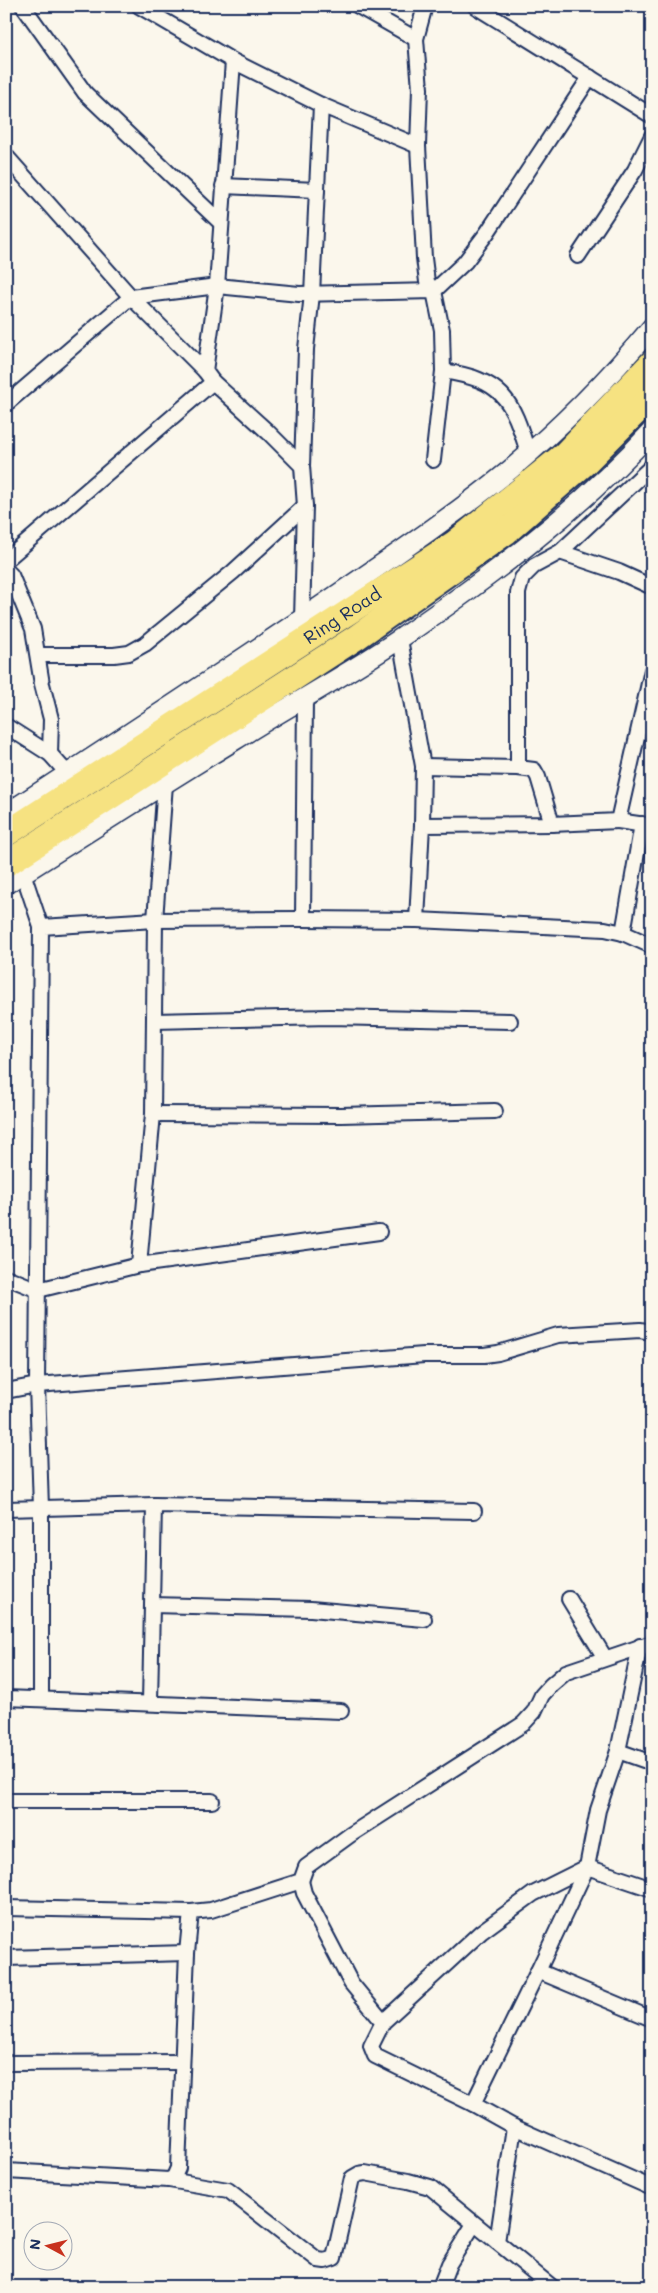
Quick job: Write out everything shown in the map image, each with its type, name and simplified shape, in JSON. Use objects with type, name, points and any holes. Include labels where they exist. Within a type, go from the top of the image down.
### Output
[{"type":"highway","name":"Ring Road","points":[[6,834],[455,543],[565,454],[652,363]]},
{"type":"highway","name":"Ring Road","points":[[15,869],[357,637],[506,532],[586,462],[652,396]]},
{"type":"street","points":[[23,6],[85,92],[221,223]]},
{"type":"street","points":[[139,6],[233,61],[321,105],[418,146]]},
{"type":"street","points":[[358,6],[416,39]]},
{"type":"street","points":[[425,6],[416,39],[420,89],[418,146],[424,258],[427,282],[434,291],[442,330],[443,371],[433,460]]},
{"type":"street","points":[[475,6],[652,116]]},
{"type":"street","points":[[6,560],[209,377],[233,61]]},
{"type":"street","points":[[6,404],[132,297],[217,286],[312,294],[434,291],[465,262],[487,233],[590,77]]},
{"type":"street","points":[[302,619],[305,506],[302,466],[306,349],[312,294],[321,105]]},
{"type":"street","points":[[578,256],[635,170],[652,136]]},
{"type":"street","points":[[6,156],[132,297],[209,377],[302,466]]},
{"type":"street","points":[[223,186],[317,190]]},
{"type":"street","points":[[6,814],[302,619],[414,542],[528,453],[581,406],[652,328]]},
{"type":"street","points":[[443,371],[469,375],[490,384],[507,400],[517,418],[528,453]]},
{"type":"street","points":[[6,884],[15,869],[165,784],[400,638],[508,561],[601,481],[652,431]]},
{"type":"street","points":[[518,768],[518,593],[522,578],[534,566],[560,552],[652,466]]},
{"type":"street","points":[[38,655],[114,655],[129,652],[145,644],[233,572],[305,506]]},
{"type":"street","points":[[560,552],[619,572],[652,587]]},
{"type":"street","points":[[6,570],[11,575],[33,629],[50,719],[50,754]]},
{"type":"street","points":[[400,638],[423,766],[417,920]]},
{"type":"street","points":[[618,821],[652,670]]},
{"type":"street","points":[[303,919],[305,698]]},
{"type":"street","points":[[6,726],[50,754],[68,774]]},
{"type":"street","points":[[423,766],[534,770],[538,777],[552,824]]},
{"type":"street","points":[[139,1265],[154,1114],[155,920],[165,784]]},
{"type":"street","points":[[422,825],[552,824],[618,821],[647,825],[623,933]]},
{"type":"street","points":[[15,869],[41,927],[38,1290],[41,1699]]},
{"type":"street","points":[[41,927],[155,920],[417,920],[605,929],[623,933],[652,946]]},
{"type":"street","points":[[154,1021],[330,1017],[510,1020]]},
{"type":"street","points":[[154,1114],[341,1115],[495,1110]]},
{"type":"street","points":[[6,1277],[38,1290],[139,1265],[379,1232]]},
{"type":"street","points":[[6,1391],[38,1385],[424,1355],[498,1353],[538,1340],[578,1332],[640,1330],[652,1332]]},
{"type":"street","points":[[150,1702],[154,1505]]},
{"type":"street","points":[[6,1509],[154,1505],[474,1511]]},
{"type":"street","points":[[568,1600],[605,1658]]},
{"type":"street","points":[[152,1605],[311,1609],[424,1619]]},
{"type":"street","points":[[383,2022],[351,1983],[304,1893],[301,1880],[306,1867],[350,1835],[523,1724],[534,1712],[546,1690],[566,1672],[646,1644]]},
{"type":"street","points":[[474,2104],[587,1867],[598,1810],[618,1751],[646,1644]]},
{"type":"street","points":[[6,1698],[150,1702],[341,1711]]},
{"type":"street","points":[[618,1751],[652,1763]]},
{"type":"street","points":[[6,1801],[212,1801]]},
{"type":"street","points":[[652,1889],[587,1867],[533,1894],[481,1932],[383,2022],[371,2046],[375,2056],[474,2104],[514,2127],[652,2188]]},
{"type":"street","points":[[6,1908],[191,1912],[211,1910],[301,1880]]},
{"type":"street","points":[[169,2180],[174,2177],[178,2168],[187,1953],[191,1912]]},
{"type":"street","points":[[6,1958],[187,1953]]},
{"type":"street","points":[[538,1971],[652,2019]]},
{"type":"street","points":[[6,2063],[182,2062]]},
{"type":"street","points":[[497,2242],[514,2127]]},
{"type":"street","points":[[6,2171],[169,2180],[228,2190],[318,2260],[325,2261],[334,2258],[352,2178],[359,2174],[408,2181],[430,2187],[552,2287]]},
{"type":"street","points":[[440,2287],[449,2264],[474,2224]]}]
